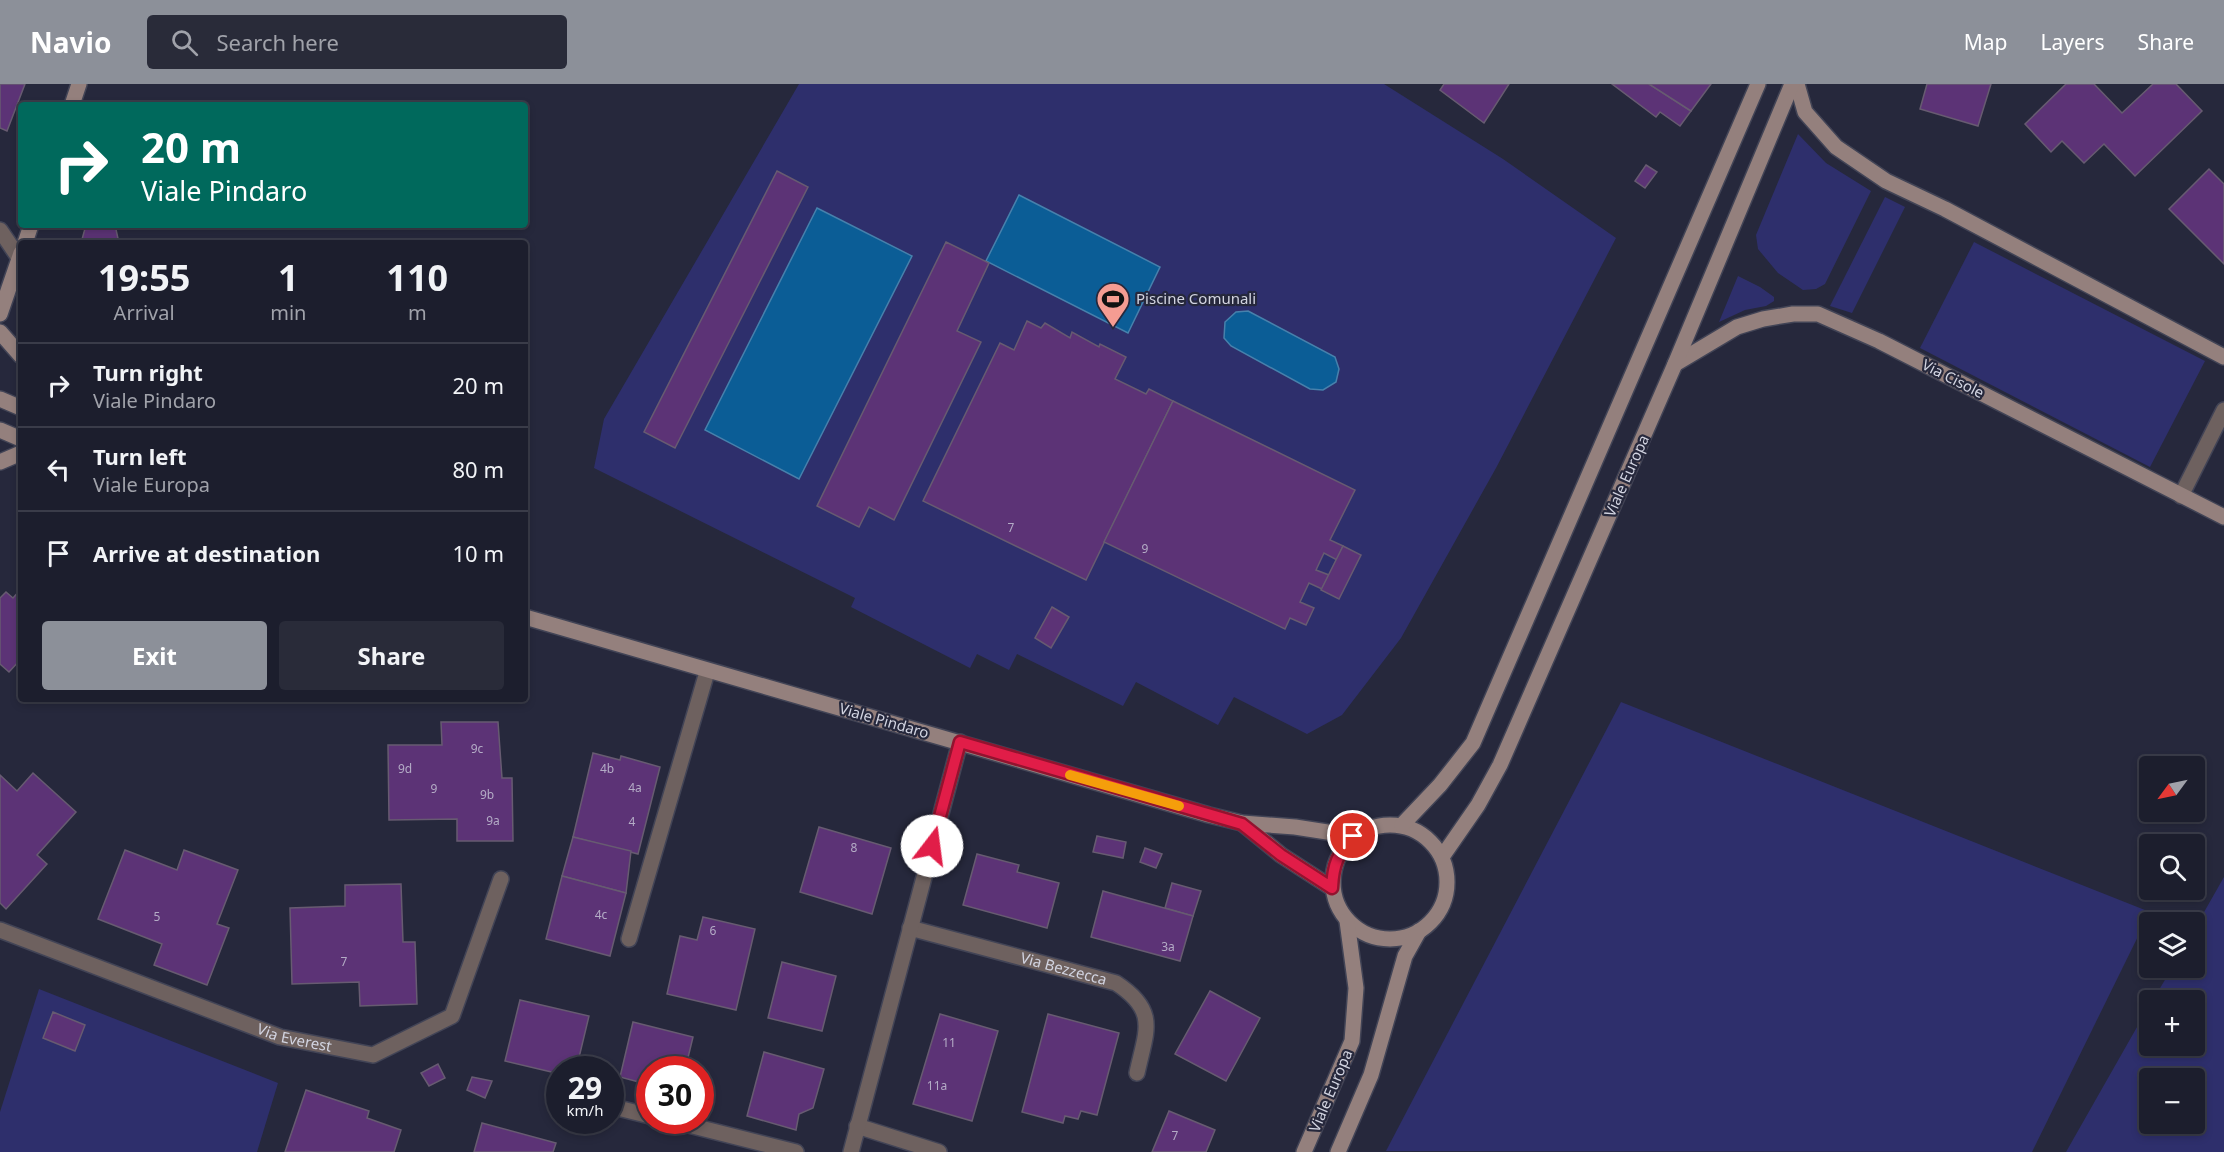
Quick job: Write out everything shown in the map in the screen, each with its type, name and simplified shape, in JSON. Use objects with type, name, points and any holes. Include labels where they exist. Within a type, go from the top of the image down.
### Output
[{"type":"street","points":[[73,102],[79,84]]},
{"type":"street","points":[[1402,825],[1440,785],[1473,743],[1758,84]]},
{"type":"street","name":"Viale Europa","points":[[1338,1152],[1371,1075],[1405,957],[1419,931],[1442,907],[1447,890],[1442,857],[1478,805],[1500,765],[1675,364],[1792,84]]},
{"type":"street","points":[[1797,84],[1805,112],[1836,147],[1886,181],[1945,209],[2224,357]]},
{"type":"street","points":[[0,230],[18,253]]},
{"type":"street","points":[[0,314],[18,262]]},
{"type":"street","name":"Via Cisole","points":[[1675,364],[1737,327],[1763,319],[1794,314],[1818,314],[1880,341],[2224,518]]},
{"type":"street","points":[[0,332],[18,353]]},
{"type":"street","points":[[0,399],[18,407]]},
{"type":"street","points":[[2181,496],[2224,410]]},
{"type":"street","points":[[0,430],[18,437]]},
{"type":"street","points":[[0,462],[18,454]]},
{"type":"street","name":"Viale Pindaro","points":[[528,618],[707,672],[960,742],[1242,824],[1295,826],[1353,836]]},
{"type":"street","points":[[629,939],[707,672]]},
{"type":"street","points":[[851,1152],[960,742]]},
{"type":"street","name":"Viale Pindaro","points":[[1242,824],[1281,855],[1332,888]]},
{"type":"street","points":[[1332,888],[1333,868],[1341,850],[1353,836],[1368,828],[1385,824],[1402,825],[1418,831],[1432,842],[1442,857]]},
{"type":"street","name":"Via Everest","points":[[0,930],[280,1037],[373,1055],[452,1016],[501,879]]},
{"type":"street","name":"Viale Europa","points":[[1304,1152],[1352,1041],[1356,988],[1347,921],[1337,906],[1332,888]]},
{"type":"street","points":[[1347,921],[1363,933],[1381,939],[1401,938],[1419,931]]},
{"type":"street","name":"Via Bezzecca","points":[[910,928],[1116,983],[1132,993],[1142,1008],[1147,1023],[1137,1073]]},
{"type":"street","points":[[857,1126],[939,1152]]},
{"type":"street","points":[[714,1131],[796,1152]]},
{"type":"shaded area","name":"Piscine Comunali","points":[[799,84],[1384,84],[1503,159],[1616,238],[1496,468],[1401,638],[1342,715],[1307,734],[1234,697],[1218,725],[1136,682],[1123,706],[1017,654],[1009,670],[977,654],[970,668],[851,607],[855,598],[594,468],[604,419]]},
{"type":"shaded area","points":[[1798,134],[1826,163],[1871,191],[1825,284],[1816,289],[1803,290],[1778,273],[1758,249],[1756,235]]},
{"type":"shaded area","points":[[1885,197],[1905,207],[1852,313],[1830,306]]},
{"type":"shaded area","points":[[1974,242],[2205,361],[2150,467],[1920,348]]},
{"type":"shaded area","points":[[1738,276],[1760,287],[1774,297],[1774,301],[1766,306],[1745,310],[1719,322]]},
{"type":"shaded area","points":[[1621,702],[2150,912],[2139,912],[2139,934],[2032,1152],[1386,1151]]},
{"type":"shaded area","points":[[2224,877],[2224,1152],[2066,1152],[2139,1024],[2139,1056],[2205,1056],[2205,990],[2159,990],[2166,978],[2205,978],[2204,912]]},
{"type":"shaded area","points":[[39,989],[278,1083],[257,1152],[0,1152],[0,1112]]},
{"type":"water","points":[[1019,195],[1160,267],[1128,333],[986,261]]},
{"type":"water","points":[[817,208],[912,256],[799,479],[705,430]]},
{"type":"water","points":[[1248,311],[1335,357],[1339,369],[1336,382],[1323,390],[1310,389],[1231,346],[1224,338],[1225,322],[1236,312]]},
{"type":"building","points":[[0,84],[25,84],[7,131],[0,128]]},
{"type":"building","points":[[1444,84],[1509,84],[1484,123],[1440,90]]},
{"type":"building","points":[[1612,84],[1649,84],[1691,111],[1680,126],[1660,112],[1656,117]]},
{"type":"building","points":[[1649,84],[1711,84],[1691,111]]},
{"type":"building","points":[[1927,84],[1991,84],[1978,126],[1920,109]]},
{"type":"building","points":[[2066,84],[2094,84],[2122,113],[2153,84],[2176,84],[2202,111],[2135,176],[2104,144],[2084,163],[2062,141],[2051,152],[2025,124]]},
{"type":"building","points":[[1646,165],[1657,172],[1645,188],[1635,181]]},
{"type":"building","points":[[2209,169],[2224,184],[2224,264],[2169,209]]},
{"type":"building","points":[[777,171],[808,187],[675,448],[644,432]]},
{"type":"building","points":[[85,228],[116,228],[118,240],[82,240]]},
{"type":"building","points":[[946,242],[989,263],[957,331],[981,342],[894,520],[869,507],[859,527],[817,506]]},
{"type":"building","points":[[1027,321],[1041,328],[1045,323],[1070,338],[1072,332],[1099,347],[1100,344],[1126,357],[1115,379],[1146,394],[1149,389],[1173,401],[1086,580],[923,501],[1000,343],[1014,350]]},
{"type":"building","points":[[1173,401],[1355,490],[1330,540],[1343,546],[1337,560],[1324,553],[1316,570],[1329,575],[1322,589],[1309,583],[1300,602],[1314,608],[1306,625],[1290,618],[1285,629],[1104,542]]},
{"type":"building","points":[[1343,546],[1361,555],[1339,599],[1321,590]]},
{"type":"building","points":[[6,592],[13,598],[18,592],[18,662],[9,672],[0,664],[0,598]]},
{"type":"building","points":[[1052,607],[1069,617],[1051,648],[1035,638]]},
{"type":"building","points":[[441,722],[498,722],[502,778],[512,778],[513,841],[457,841],[457,819],[389,820],[388,745],[442,745]]},
{"type":"building","points":[[593,753],[620,760],[621,756],[660,767],[638,854],[573,837]]},
{"type":"building","points":[[33,773],[76,812],[37,855],[47,864],[6,909],[0,903],[0,775],[17,791]]},
{"type":"building","points":[[819,827],[891,848],[872,914],[800,892]]},
{"type":"building","points":[[1097,836],[1126,842],[1123,858],[1093,852]]},
{"type":"building","points":[[573,837],[631,851],[626,893],[562,876]]},
{"type":"building","points":[[1145,848],[1162,854],[1156,868],[1140,862]]},
{"type":"building","points":[[125,850],[177,870],[184,850],[238,870],[217,924],[229,928],[207,985],[154,965],[162,944],[98,919]]},
{"type":"building","points":[[977,854],[1019,865],[1017,872],[1059,883],[1047,928],[963,905]]},
{"type":"building","points":[[562,876],[626,893],[610,956],[546,939]]},
{"type":"building","points":[[1172,883],[1201,891],[1193,916],[1165,908]]},
{"type":"building","points":[[401,884],[403,942],[415,942],[417,1004],[360,1006],[359,982],[292,984],[290,908],[345,906],[345,885]]},
{"type":"building","points":[[1103,891],[1193,916],[1180,961],[1091,937]]},
{"type":"building","points":[[703,917],[755,929],[736,1010],[667,994],[680,936],[697,940]]},
{"type":"building","points":[[782,962],[836,976],[822,1031],[768,1018]]},
{"type":"building","points":[[1210,991],[1260,1018],[1226,1081],[1175,1054]]},
{"type":"building","points":[[520,1000],[589,1016],[579,1056],[546,1056],[546,1071],[505,1061]]},
{"type":"building","points":[[53,1012],[85,1025],[75,1051],[43,1038]]},
{"type":"building","points":[[940,1014],[998,1031],[972,1121],[913,1104]]},
{"type":"building","points":[[1048,1014],[1119,1033],[1097,1115],[1081,1111],[1078,1119],[1065,1116],[1063,1123],[1022,1112]]},
{"type":"building","points":[[633,1022],[693,1037],[688,1056],[636,1056],[636,1081],[624,1078],[624,1060]]},
{"type":"building","points":[[764,1052],[824,1069],[813,1108],[799,1114],[796,1130],[747,1116]]},
{"type":"building","points":[[438,1064],[445,1078],[429,1086],[421,1073]]},
{"type":"building","points":[[472,1077],[492,1081],[485,1098],[467,1090]]},
{"type":"building","points":[[306,1090],[369,1111],[367,1118],[401,1130],[394,1152],[285,1152]]},
{"type":"building","points":[[1169,1111],[1215,1130],[1206,1152],[1152,1152]]},
{"type":"building","points":[[482,1123],[556,1143],[553,1152],[474,1152]]},
{"type":"slow traffic","points":[[1070,775],[1179,806]]},
{"type":"place","name":"Piscine Comunali","points":[[1113,328]]},
{"type":"route","points":[[932,846],[960,742],[1242,824],[1281,855],[1332,888],[1333,868],[1341,850],[1353,836]]}]
